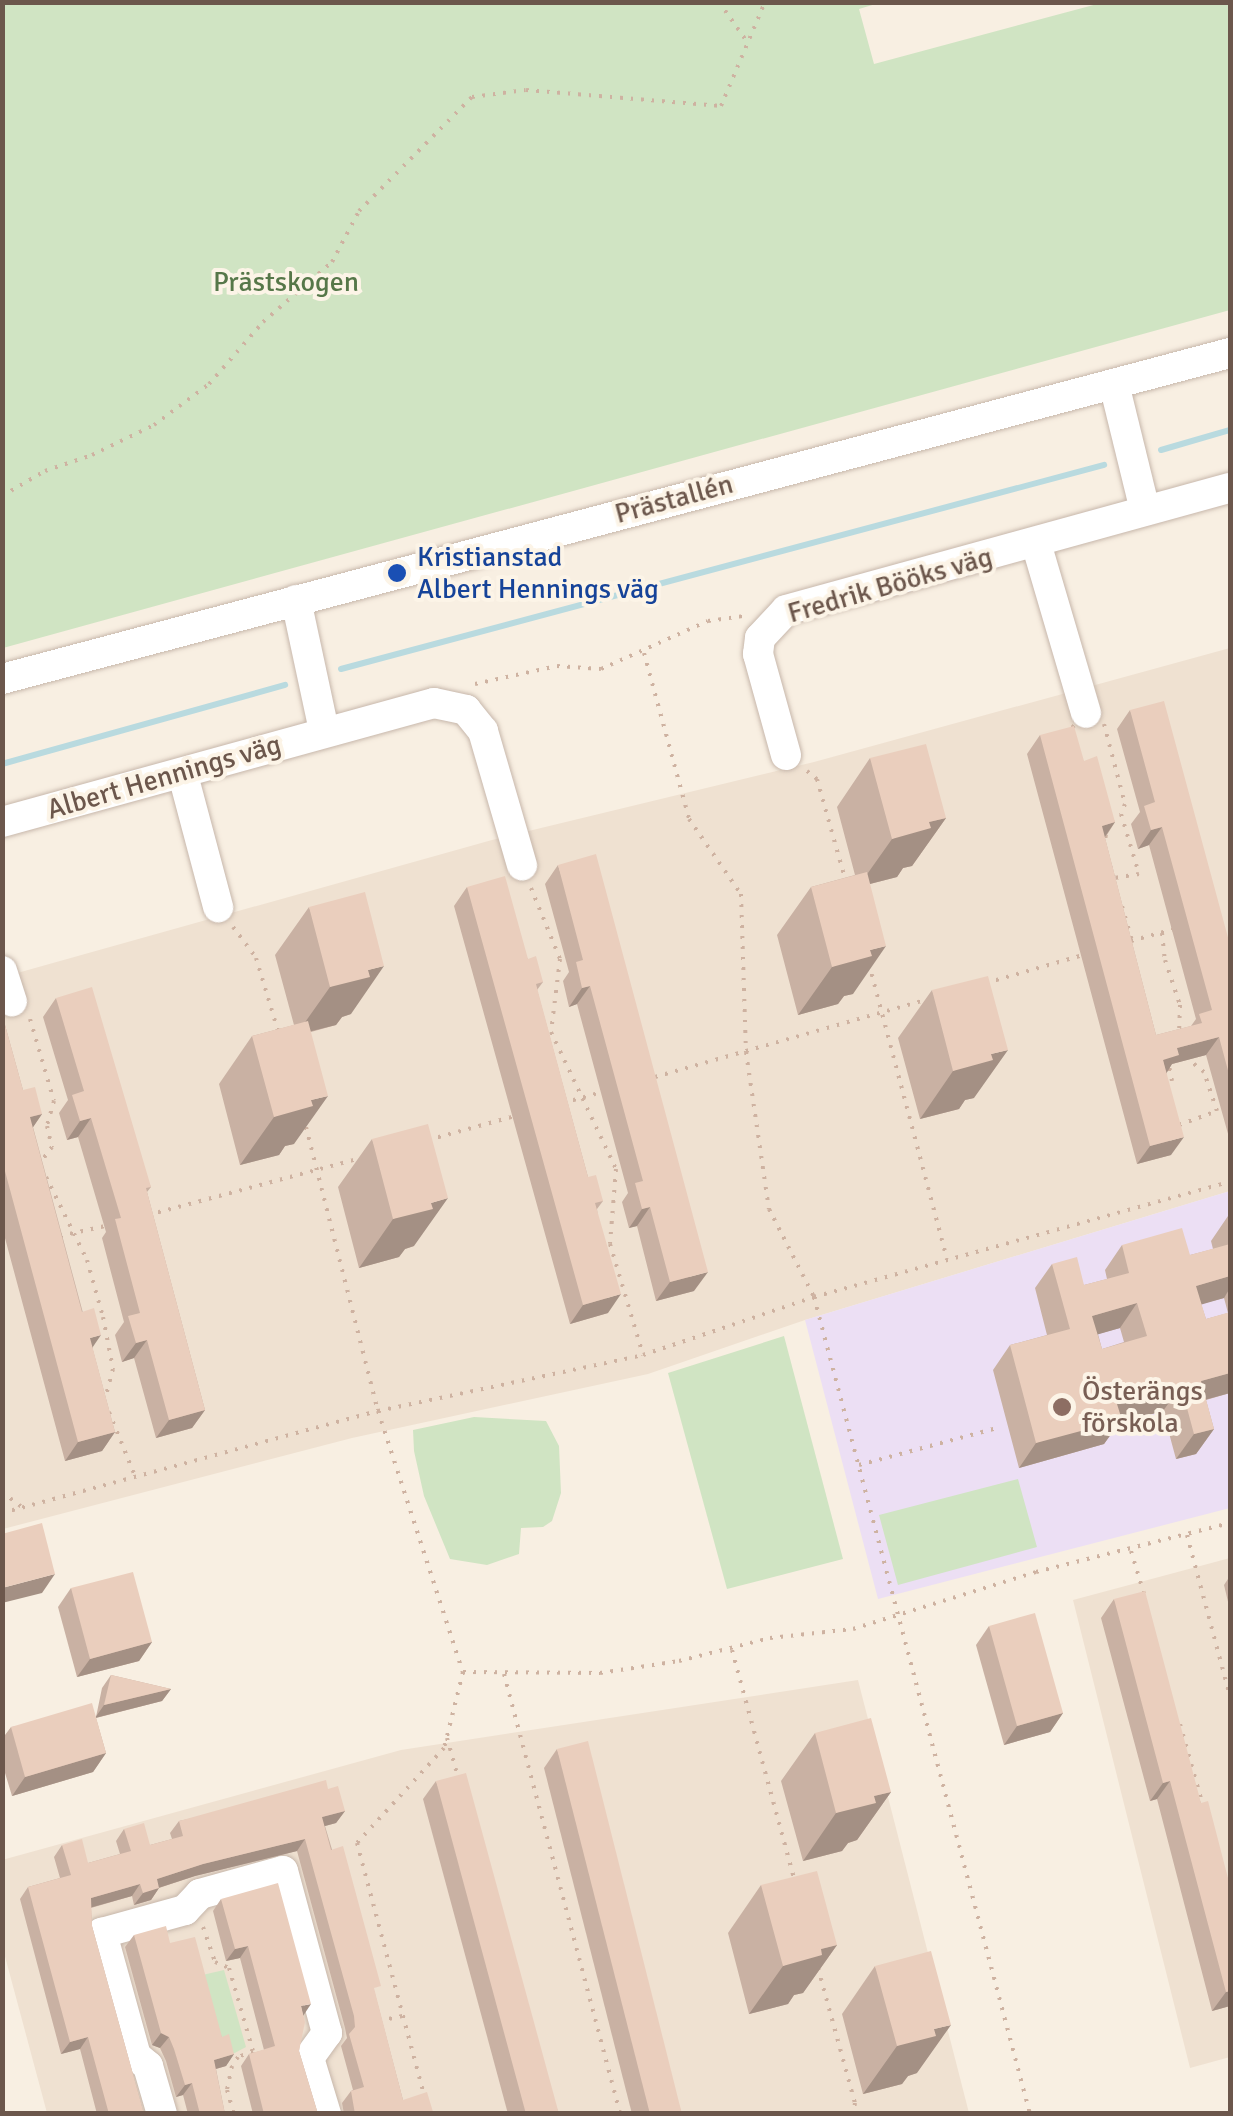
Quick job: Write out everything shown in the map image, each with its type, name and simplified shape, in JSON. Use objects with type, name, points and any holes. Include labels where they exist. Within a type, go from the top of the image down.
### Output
[{"type":"street","name":"Prästallén","points":[[2,679],[1230,353]]},
{"type":"street","points":[[1114,384],[1145,510]]},
{"type":"street","name":"Fredrik Bööks väg","points":[[786,755],[758,654],[765,631],[786,610],[1230,488]]},
{"type":"street","points":[[1036,543],[1086,713]]},
{"type":"street","points":[[296,600],[324,731]]},
{"type":"street","name":"Albert Hennings väg","points":[[2,822],[183,776],[324,731],[434,702],[466,710],[483,731],[522,865]]},
{"type":"street","points":[[183,776],[218,907]]},
{"type":"street","points":[[2,971],[12,1002]]},
{"type":"street","points":[[162,2114],[148,2066],[136,2056],[102,1933],[185,1910],[200,1894],[283,1871],[327,2033],[309,2058],[326,2114]]},
{"type":"path","points":[[718,2],[748,43]]},
{"type":"path","points":[[2,496],[46,471],[92,455],[154,425],[209,384],[263,322],[332,262],[359,211],[472,97],[526,90],[722,106],[765,2]]},
{"type":"path","points":[[474,684],[557,666],[602,669],[708,622],[786,610]]},
{"type":"path","points":[[644,653],[689,819],[741,894],[746,1052],[769,1209],[814,1298],[1030,2114]]},
{"type":"path","points":[[1114,878],[1139,874],[1121,814],[1125,804],[1104,724],[1086,713],[1065,735],[1089,805],[1107,826],[1104,848],[1132,941],[1132,954]]},
{"type":"path","points":[[786,755],[817,778],[848,886]]},
{"type":"path","points":[[522,865],[560,960],[551,1032],[585,1096],[616,1169],[610,1244],[643,1355]]},
{"type":"path","points":[[218,907],[256,958],[282,1046]]},
{"type":"path","points":[[1114,946],[1179,928]]},
{"type":"path","points":[[1162,932],[1164,960],[1180,1005],[1176,1014],[1180,1038]]},
{"type":"path","points":[[979,985],[1094,952]]},
{"type":"path","points":[[868,958],[947,1259]]},
{"type":"path","points":[[639,1082],[941,996]]},
{"type":"path","points":[[12,1002],[32,1021],[54,1101],[47,1126],[52,1147],[38,1164],[76,1232],[98,1298],[113,1368],[104,1400],[134,1476]]},
{"type":"path","points":[[1175,1126],[1217,1112],[1204,1072],[1189,1064],[1184,1051]]},
{"type":"path","points":[[1165,1089],[1172,1081],[1166,1053]]},
{"type":"path","points":[[547,1107],[603,1092]]},
{"type":"path","points":[[414,1144],[528,1112]]},
{"type":"path","points":[[303,1117],[378,1411],[463,1672],[444,1748],[357,1843],[425,2097]]},
{"type":"path","points":[[132,1220],[376,1154]]},
{"type":"path","points":[[2,1513],[378,1411],[643,1355],[814,1298],[1230,1182]]},
{"type":"path","points":[[50,1239],[113,1224]]},
{"type":"path","points":[[859,1466],[996,1428]]},
{"type":"path","points":[[2,1492],[22,1508]]},
{"type":"path","points":[[463,1672],[600,1674],[770,1638],[852,1629],[897,1612],[1230,1523]]},
{"type":"path","points":[[1187,1534],[1230,1697]]},
{"type":"path","points":[[1131,1549],[1146,1604]]},
{"type":"path","points":[[732,1648],[798,1894]]},
{"type":"path","points":[[504,1674],[620,2114]]},
{"type":"path","points":[[1178,1716],[1204,1809]]},
{"type":"path","points":[[447,1737],[463,1794]]},
{"type":"path","points":[[185,1910],[206,1930],[215,1962],[231,1965],[253,2051],[238,2057],[228,2090],[234,2114]]},
{"type":"path","points":[[814,1951],[855,2103],[853,2114]]},
{"type":"path","points":[[210,2094],[228,2090]]},
{"type":"shaded area","points":[[1230,648],[1230,1191],[805,1320],[648,1374],[352,1438],[3,1529],[3,977],[492,840],[814,762]]},
{"type":"shaded area","points":[[1230,1191],[1230,1508],[878,1599],[805,1320]]},
{"type":"shaded area","points":[[1230,1558],[1230,2057],[1190,2068],[1073,1600]]},
{"type":"shaded area","points":[[858,1680],[969,2113],[47,2113],[3,1949],[2,1860],[401,1750]]},
{"type":"green space","name":"Prästskogen","points":[[3,2],[879,3],[859,9],[874,64],[1101,3],[1230,3],[1230,310],[3,648]]},
{"type":"green space","points":[[784,1336],[843,1559],[727,1589],[668,1373]]},
{"type":"green space","points":[[474,1417],[546,1421],[559,1446],[561,1493],[552,1521],[543,1527],[521,1528],[519,1554],[487,1565],[450,1559],[424,1496],[414,1451],[413,1430]]},
{"type":"green space","points":[[1018,1479],[1037,1547],[898,1585],[879,1515]]},
{"type":"green space","points":[[224,1970],[246,2047],[229,2056],[198,1976]]},
{"type":"building","points":[[1164,701],[1230,945],[1230,1078],[1219,1037],[1177,1048],[1179,1055],[1163,1060],[1184,1137],[1150,1146],[1040,735],[1074,726],[1084,761],[1097,756],[1115,822],[1102,826],[1156,1035],[1202,1023],[1199,1014],[1212,1010],[1162,827],[1151,830],[1144,806],[1155,802],[1130,710]]},
{"type":"building","points":[[926,744],[946,818],[929,822],[931,828],[892,839],[870,758]]},
{"type":"building","points":[[596,854],[708,1272],[670,1282],[650,1207],[642,1209],[635,1183],[643,1181],[590,986],[582,988],[576,962],[583,960],[558,865]]},
{"type":"building","points":[[867,872],[886,946],[870,950],[872,956],[832,967],[811,887]]},
{"type":"building","points":[[505,876],[528,959],[536,956],[543,982],[536,984],[588,1177],[596,1175],[603,1201],[595,1203],[621,1294],[583,1305],[467,887]]},
{"type":"building","points":[[365,892],[384,966],[368,970],[370,977],[330,987],[309,907]]},
{"type":"building","points":[[988,976],[1008,1050],[991,1054],[993,1060],[953,1071],[932,990]]},
{"type":"building","points":[[92,987],[151,1187],[146,1188],[205,1410],[169,1420],[147,1340],[136,1343],[128,1316],[140,1313],[115,1219],[121,1218],[91,1118],[80,1121],[72,1095],[84,1091],[56,998]]},
{"type":"building","points":[[2,1014],[23,1090],[35,1087],[42,1114],[30,1117],[82,1312],[94,1308],[101,1335],[90,1338],[115,1432],[78,1442],[2,1160]]},
{"type":"building","points":[[308,1021],[328,1096],[311,1100],[313,1106],[274,1117],[252,1036]]},
{"type":"building","points":[[428,1124],[448,1198],[431,1203],[433,1209],[393,1219],[372,1139]]},
{"type":"building","points":[[1182,1228],[1190,1255],[1230,1244],[1230,1276],[1196,1286],[1206,1319],[1230,1312],[1230,1373],[1201,1381],[1214,1429],[1194,1434],[1181,1386],[1117,1404],[1122,1420],[1036,1443],[1010,1345],[1070,1329],[1052,1264],[1077,1257],[1084,1285],[1129,1273],[1122,1245]],"holes":[[[1137,1303],[1147,1336],[1102,1349],[1092,1316]]]},
{"type":"building","points":[[42,1523],[55,1574],[2,1588],[2,1534]]},
{"type":"building","points":[[133,1572],[152,1642],[90,1659],[71,1588]]},
{"type":"building","points":[[1145,1591],[1201,1803],[1208,1801],[1230,1886],[1230,1991],[1226,1992],[1170,1781],[1163,1783],[1114,1599]]},
{"type":"building","points":[[1035,1613],[1063,1713],[1017,1726],[989,1626]]},
{"type":"building","points":[[111,1675],[171,1689],[104,1705]]},
{"type":"building","points":[[92,1703],[106,1753],[25,1777],[11,1727]]},
{"type":"building","points":[[871,1718],[891,1792],[874,1796],[876,1803],[836,1813],[815,1733]]},
{"type":"building","points":[[588,1741],[682,2114],[650,2114],[557,1749]]},
{"type":"building","points":[[466,1773],[559,2114],[526,2114],[436,1781]]},
{"type":"building","points":[[326,1780],[328,1789],[338,1786],[345,1811],[322,1817],[331,1850],[343,1846],[381,1986],[374,1988],[403,2100],[427,2092],[433,2112],[355,2114],[351,2091],[364,2087],[349,2034],[355,2027],[354,2016],[305,1839],[157,1879],[159,1888],[143,1893],[140,1884],[91,1898],[92,1926],[144,2114],[109,2114],[88,2037],[70,2042],[28,1887],[71,1875],[62,1845],[82,1839],[88,1863],[131,1851],[124,1829],[144,1823],[150,1845],[183,1836],[179,1821]]},
{"type":"building","points":[[817,1871],[837,1945],[821,1949],[822,1955],[783,1966],[761,1885]]},
{"type":"building","points":[[278,1883],[311,2004],[301,2006],[305,2022],[299,2051],[318,2114],[264,2114],[249,2054],[275,2046],[248,1946],[235,1949],[221,1899]]},
{"type":"building","points":[[166,1926],[170,1943],[195,1937],[222,2037],[229,2034],[234,2054],[214,2060],[225,2114],[200,2114],[192,2083],[185,2085],[169,2037],[161,2033],[134,1935]]},
{"type":"building","points":[[931,1951],[951,2025],[934,2029],[936,2036],[897,2046],[875,1966]]},
{"type":"waterway","points":[[1161,450],[1230,430]]},
{"type":"waterway","points":[[341,669],[1104,465]]},
{"type":"waterway","points":[[2,764],[285,685]]},
{"type":"place","name":"Kristianstad Albert Hennings väg","points":[[397,573]]},
{"type":"place","name":"Österängs förskola","points":[[1062,1407]]}]
